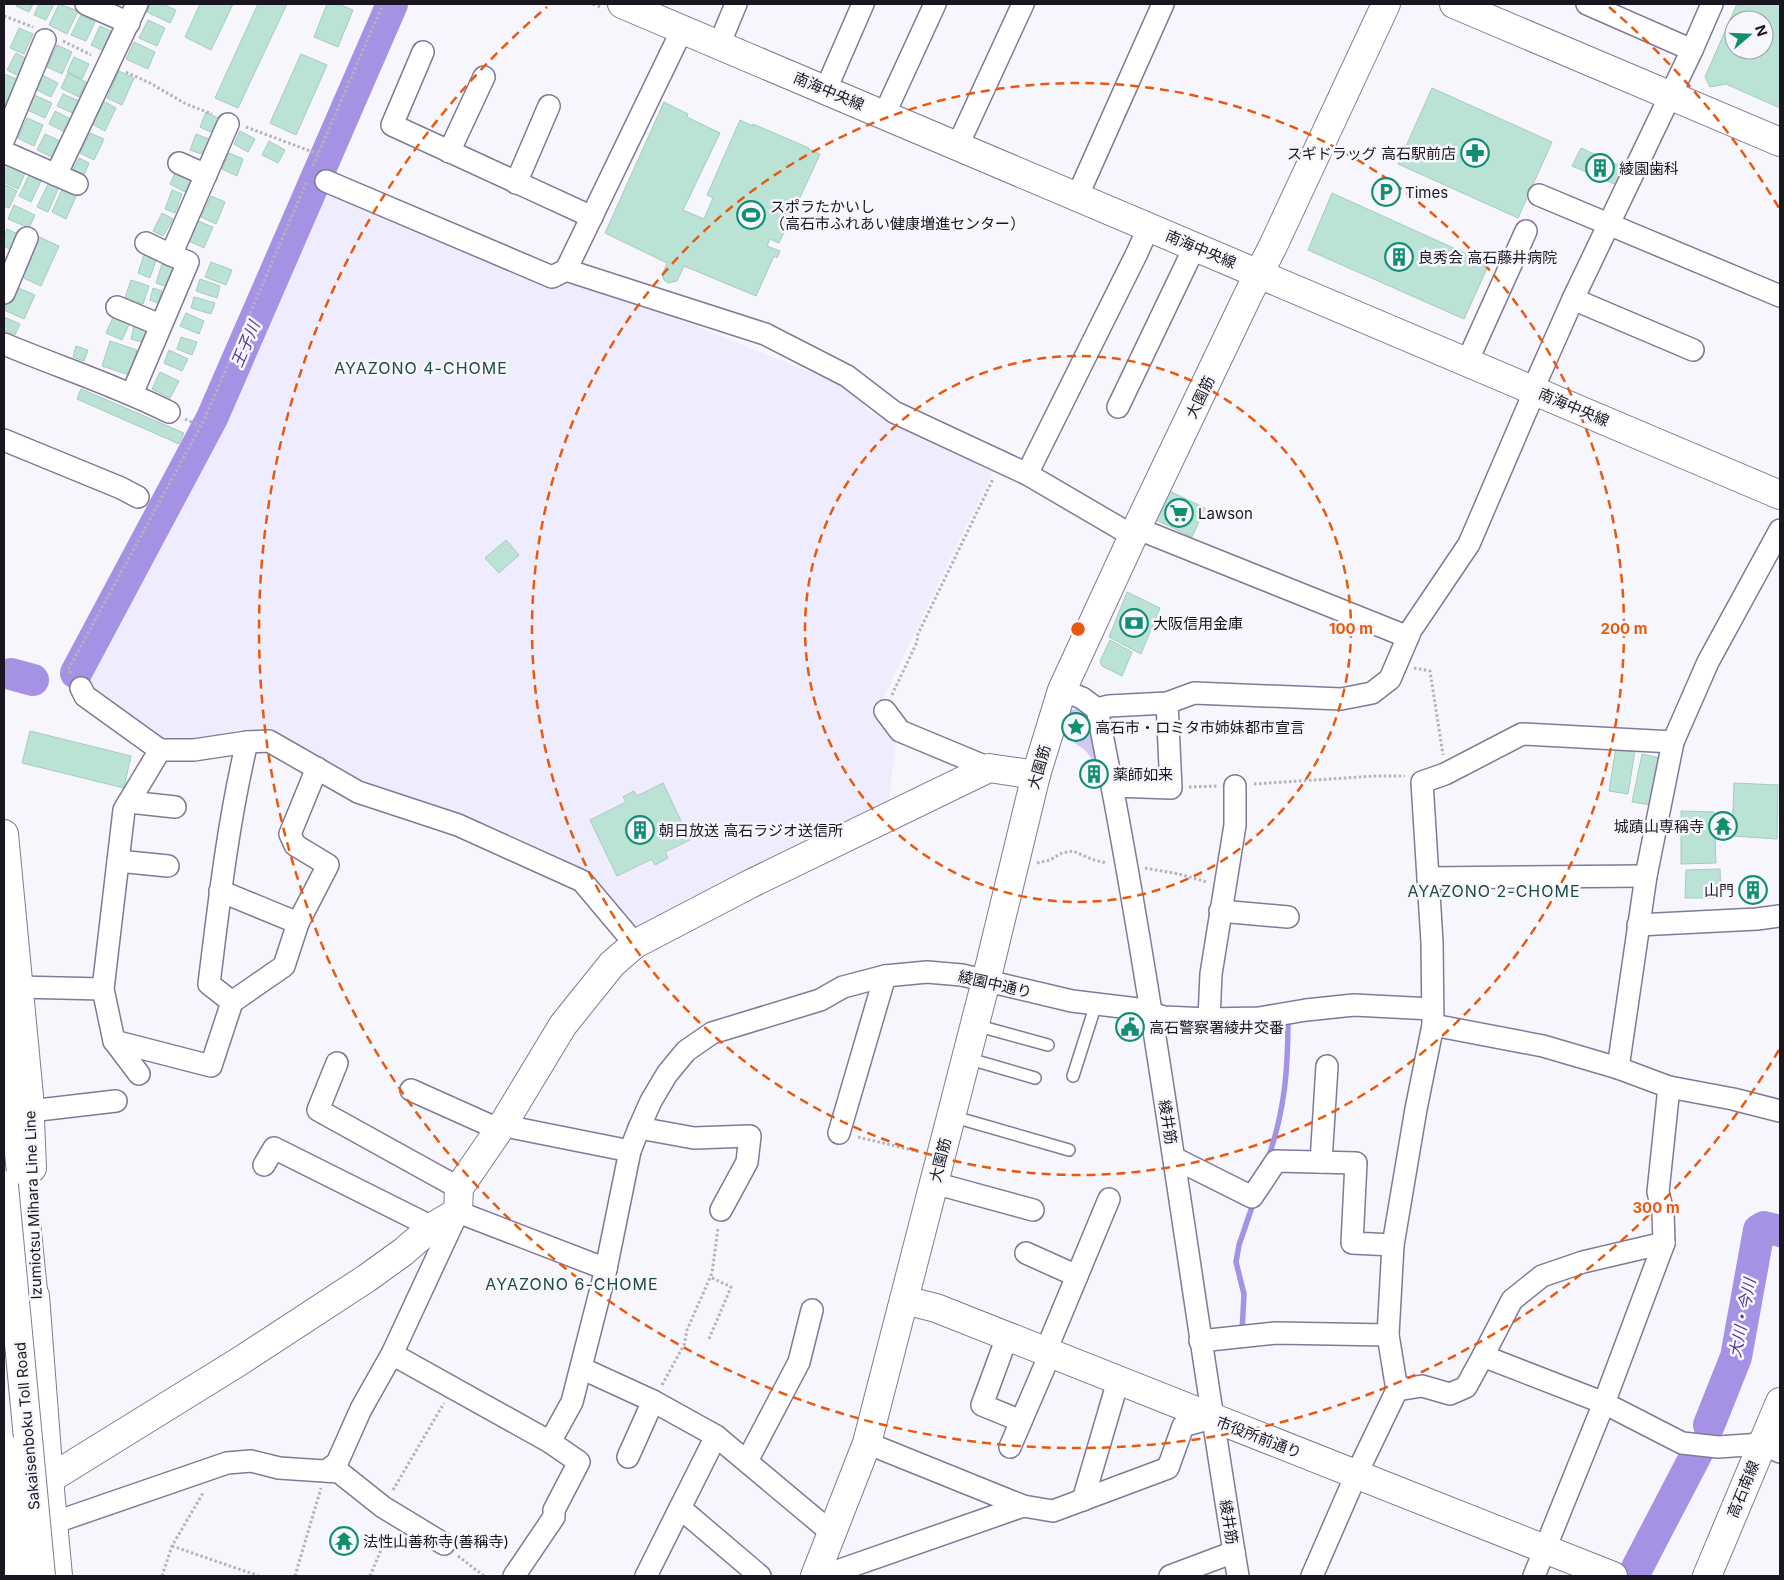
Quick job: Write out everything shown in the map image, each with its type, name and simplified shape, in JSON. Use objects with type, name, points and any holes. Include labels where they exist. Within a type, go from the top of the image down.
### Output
[{"type":"main road","name":"大園筋","points":[[815,1576],[867,1443],[986,981],[1036,775],[1062,690],[1386,4]]},
{"type":"main road","points":[[1454,4],[1780,142]]},
{"type":"main road","name":"南海中央線","points":[[634,6],[682,30],[826,89],[1780,495]]},
{"type":"main road","points":[[4,1508],[240,1361],[367,1278],[403,1252],[458,1200],[501,1125],[563,1026],[612,964],[635,944],[750,884],[989,768],[1036,775]]},
{"type":"main road","points":[[4,834],[11,996]]},
{"type":"main road","name":"Izumiotsu Mihara Line Line","points":[[11,996],[58,1576]]},
{"type":"main road","name":"Sakaisenboku Toll Road","points":[[4,1185],[41,1576]]},
{"type":"main road","name":"市役所前通り","points":[[904,1300],[936,1308],[1613,1576]]},
{"type":"main road","name":"高石南線","points":[[1707,1576],[1771,1448],[1780,1402]]},
{"type":"main road","name":"Sakaisenboku Toll Road","points":[[4,1448],[16,1576]]},
{"type":"street","points":[[56,175],[133,13],[86,4]]},
{"type":"street","points":[[719,45],[736,4]]},
{"type":"street","points":[[826,89],[863,4]]},
{"type":"street","points":[[884,115],[935,4]]},
{"type":"street","points":[[958,146],[1023,4]]},
{"type":"street","points":[[1077,197],[1163,4]]},
{"type":"street","points":[[1587,4],[1692,50]]},
{"type":"street","points":[[1062,690],[1082,698],[1097,709],[1110,706],[1167,704],[1194,693],[1341,699],[1372,693],[1390,679],[1408,637],[1469,544],[1530,402],[1533,389],[1573,299],[1692,50],[1712,4]]},
{"type":"street","points":[[326,181],[552,277],[566,270],[682,30]]},
{"type":"street","points":[[4,139],[47,36]]},
{"type":"street","points":[[423,52],[392,125],[592,217]]},
{"type":"street","points":[[449,152],[484,77]]},
{"type":"street","points":[[516,183],[550,106]]},
{"type":"street","points":[[171,255],[227,121]]},
{"type":"street","points":[[4,152],[77,184]]},
{"type":"street","points":[[179,163],[206,175]]},
{"type":"street","points":[[1539,195],[1780,296]]},
{"type":"street","points":[[1027,474],[1149,226]]},
{"type":"street","points":[[1467,362],[1526,231]]},
{"type":"street","points":[[4,293],[8,269],[27,238]]},
{"type":"street","points":[[132,394],[188,262],[146,243]]},
{"type":"street","points":[[1118,407],[1195,246]]},
{"type":"street","points":[[566,270],[765,334],[847,376],[894,412],[1027,474],[1135,532],[1408,637]]},
{"type":"street","points":[[1573,299],[1693,350]]},
{"type":"street","points":[[117,307],[160,325]]},
{"type":"street","points":[[4,344],[58,356],[169,412]]},
{"type":"street","points":[[4,440],[53,450],[129,486]]},
{"type":"street","points":[[1618,1068],[1646,876],[1673,742],[1708,662],[1780,530]]},
{"type":"street","points":[[81,688],[85,696],[160,750],[194,750],[247,742],[269,741],[358,792],[458,825],[582,881],[635,944]]},
{"type":"street","points":[[1112,786],[1171,788],[1167,704]]},
{"type":"street","name":"綾井筋","points":[[1097,709],[1151,1013],[1200,1341],[1238,1576]]},
{"type":"street","points":[[884,711],[900,731],[989,768]]},
{"type":"street","points":[[1312,1576],[1356,1475],[1397,1390],[1388,1335],[1393,1245],[1432,1017],[1432,942],[1422,782],[1445,774],[1522,734],[1673,742]]},
{"type":"street","points":[[232,1002],[209,984],[220,891],[237,785],[247,742]]},
{"type":"street","points":[[139,1074],[114,1041],[103,989],[124,810],[160,750]]},
{"type":"street","points":[[114,1041],[211,1066],[232,1002],[284,966],[298,923],[328,865],[295,845],[290,834],[317,768]]},
{"type":"street","points":[[1209,1019],[1210,974],[1220,911],[1230,881],[1235,825],[1235,786]]},
{"type":"street","points":[[129,802],[175,807]]},
{"type":"street","points":[[118,861],[168,866]]},
{"type":"street","points":[[1428,878],[1646,876]]},
{"type":"street","points":[[220,891],[298,923]]},
{"type":"street","points":[[1220,911],[1288,917]]},
{"type":"street","points":[[1638,925],[1757,919],[1780,916]]},
{"type":"street","name":"綾園中通り","points":[[550,1442],[572,1402],[606,1269],[630,1151],[651,1101],[667,1074],[686,1051],[712,1033],[820,1000],[843,987],[885,976],[927,972],[962,975],[1072,1001],[1138,1009],[1164,1016],[1209,1019],[1259,1018],[1306,1010],[1354,1005],[1432,1017],[1618,1068],[1669,1088],[1733,1099],[1780,1111]]},
{"type":"street","points":[[840,1133],[885,976]]},
{"type":"street","points":[[11,996],[103,989]]},
{"type":"street","points":[[337,1063],[318,1110],[458,1200],[606,1269]]},
{"type":"street","points":[[1321,1162],[1327,1066]]},
{"type":"street","points":[[1534,1576],[1604,1403],[1664,1242],[1663,1212],[1658,1192],[1669,1088]]},
{"type":"street","points":[[412,1090],[501,1125],[630,1151]]},
{"type":"street","points":[[21,1104],[116,1101]]},
{"type":"street","points":[[639,1128],[694,1138],[750,1136],[747,1162],[720,1210]]},
{"type":"street","points":[[264,1165],[274,1148],[432,1226]]},
{"type":"street","points":[[1174,1158],[1252,1197],[1276,1161],[1356,1163],[1352,1243],[1393,1245]]},
{"type":"street","points":[[934,1183],[1033,1210]]},
{"type":"street","points":[[1010,1447],[1050,1354],[1050,1341],[1109,1199]]},
{"type":"street","points":[[326,1471],[337,1463],[361,1410],[392,1354],[458,1200]]},
{"type":"street","points":[[1397,1390],[1422,1386],[1450,1394],[1466,1387],[1512,1300],[1542,1276],[1583,1262],[1664,1242]]},
{"type":"street","points":[[1026,1253],[1077,1276]]},
{"type":"street","points":[[747,1462],[799,1362],[812,1310]]},
{"type":"street","points":[[1200,1341],[1276,1334],[1388,1335]]},
{"type":"street","points":[[1007,1336],[982,1405],[1021,1421]]},
{"type":"street","points":[[392,1354],[550,1442],[579,1462],[554,1510],[554,1517],[514,1576]]},
{"type":"street","points":[[1483,1356],[1604,1403],[1682,1443],[1718,1447],[1771,1448]]},
{"type":"street","points":[[581,1368],[653,1401],[716,1436],[832,1533]]},
{"type":"street","points":[[1083,1500],[1118,1381]]},
{"type":"street","points":[[628,1457],[653,1401]]},
{"type":"street","points":[[867,1443],[1023,1506],[1053,1511],[1168,1468],[1183,1426],[1212,1418]]},
{"type":"street","points":[[650,1575],[680,1508],[716,1436]]},
{"type":"street","points":[[53,1523],[227,1463],[251,1461],[279,1468],[339,1472],[389,1510],[444,1544]]},
{"type":"street","points":[[823,1576],[1023,1506]]},
{"type":"street","points":[[680,1508],[760,1576]]},
{"type":"street","points":[[1170,1576],[1234,1552]]},
{"type":"lane","points":[[1073,1076],[1096,1004]]},
{"type":"lane","points":[[974,1025],[1048,1045]]},
{"type":"lane","points":[[966,1058],[1035,1078]]},
{"type":"lane","points":[[951,1116],[1069,1150]]},
{"type":"path","points":[[68,670],[204,420],[383,4]]},
{"type":"path","points":[[4,16],[150,82],[186,104],[318,154]]},
{"type":"path","points":[[884,711],[917,642],[918,634],[1001,462]]},
{"type":"path","points":[[1396,664],[1430,671],[1445,774]]},
{"type":"path","points":[[1171,788],[1235,786],[1375,776],[1421,776],[1422,782]]},
{"type":"path","points":[[1015,861],[1030,864],[1050,860],[1062,852],[1073,852],[1094,860],[1126,868],[1145,868],[1230,881]]},
{"type":"path","points":[[840,1133],[925,1153]]},
{"type":"path","points":[[653,1401],[684,1345],[687,1330],[710,1277],[720,1210]]},
{"type":"path","points":[[710,1277],[731,1287],[710,1339]]},
{"type":"path","points":[[370,1576],[389,1510],[453,1387]]},
{"type":"path","points":[[162,1576],[172,1546],[206,1488],[227,1463]]},
{"type":"path","points":[[295,1576],[326,1471]]},
{"type":"path","points":[[444,1544],[484,1576]]},
{"type":"path","points":[[172,1546],[259,1576]]},
{"type":"shaded area","points":[[321,188],[553,288],[578,278],[846,387],[871,413],[994,469],[879,707],[897,731],[889,802],[640,933],[590,872],[496,828],[346,774],[283,739],[241,729],[192,742],[153,737],[85,691],[214,428]]},
{"type":"shaded area","points":[[1079,708],[1087,713],[1089,718],[1104,775],[1086,751],[1068,738],[1057,735],[1068,711]]},
{"type":"building","points":[[17,4],[33,4],[29,12],[16,6]]},
{"type":"building","points":[[39,4],[54,4],[46,20],[34,15]]},
{"type":"building","points":[[59,4],[78,11],[67,34],[49,25]]},
{"type":"building","points":[[150,4],[162,4],[176,10],[170,23],[147,12]]},
{"type":"building","points":[[200,4],[233,4],[211,50],[185,37]]},
{"type":"building","points":[[258,4],[287,4],[238,108],[215,98]]},
{"type":"building","points":[[327,4],[338,4],[353,10],[338,47],[314,37]]},
{"type":"building","points":[[1737,4],[1780,4],[1780,108],[1726,84],[1710,87],[1705,77],[1724,34],[1724,60],[1774,60],[1774,10],[1734,10]]},
{"type":"building","points":[[81,15],[95,22],[86,41],[71,35]]},
{"type":"building","points":[[148,20],[165,28],[157,46],[139,38]]},
{"type":"building","points":[[100,26],[115,33],[106,52],[91,45]]},
{"type":"building","points":[[19,28],[33,34],[24,54],[10,48]]},
{"type":"building","points":[[134,42],[155,52],[148,69],[126,59]]},
{"type":"building","points":[[57,45],[72,52],[62,74],[47,67]]},
{"type":"building","points":[[16,53],[29,60],[21,77],[7,70]]},
{"type":"building","points":[[301,54],[327,65],[296,135],[270,123]]},
{"type":"building","points":[[74,57],[89,64],[82,79],[67,72]]},
{"type":"building","points":[[119,71],[134,78],[122,105],[107,98]]},
{"type":"building","points":[[68,73],[86,82],[79,97],[61,88]]},
{"type":"building","points":[[4,74],[19,80],[9,104],[4,102]]},
{"type":"building","points":[[42,75],[58,83],[51,97],[35,89]]},
{"type":"building","name":"スギドラッグ 高石駅前店","points":[[1432,88],[1552,142],[1518,218],[1398,164]]},
{"type":"building","points":[[63,94],[81,102],[75,114],[57,106]]},
{"type":"building","points":[[34,95],[52,103],[45,118],[27,110]]},
{"type":"building","points":[[103,101],[116,108],[105,131],[92,124]]},
{"type":"building","points":[[664,102],[688,114],[687,117],[720,133],[683,210],[704,219],[713,198],[707,195],[740,120],[820,154],[779,243],[770,239],[767,246],[780,251],[777,258],[774,256],[756,296],[684,266],[677,281],[668,283],[662,275],[667,263],[605,233]]},
{"type":"building","points":[[55,111],[71,119],[65,132],[49,124]]},
{"type":"building","points":[[206,112],[224,121],[217,135],[200,127]]},
{"type":"building","points":[[27,118],[43,125],[34,146],[18,138]]},
{"type":"building","points":[[240,131],[255,139],[248,152],[234,144]]},
{"type":"building","points":[[90,133],[104,139],[94,160],[80,153]]},
{"type":"building","points":[[45,134],[60,141],[52,157],[37,150]]},
{"type":"building","points":[[196,134],[214,141],[208,156],[190,150]]},
{"type":"building","points":[[269,141],[285,150],[278,163],[262,155]]},
{"type":"building","name":"綾園歯科","points":[[1581,148],[1627,169],[1619,186],[1572,166]]},
{"type":"building","points":[[229,153],[243,159],[237,176],[222,169]]},
{"type":"building","points":[[79,158],[89,163],[84,175],[73,170]]},
{"type":"building","points":[[5,162],[26,171],[18,189],[4,182]]},
{"type":"building","points":[[176,171],[192,178],[185,192],[170,184]]},
{"type":"building","points":[[29,175],[41,181],[31,202],[19,196]]},
{"type":"building","points":[[49,182],[59,187],[48,212],[37,207]]},
{"type":"building","points":[[4,184],[17,191],[9,208],[4,206]]},
{"type":"building","points":[[64,185],[78,192],[66,219],[52,212]]},
{"type":"building","points":[[172,190],[182,194],[175,213],[165,209]]},
{"type":"building","name":"良秀会 高石藤井病院","points":[[1332,193],[1489,264],[1464,319],[1308,250]]},
{"type":"building","points":[[211,196],[225,202],[216,224],[201,217]]},
{"type":"building","points":[[14,205],[35,215],[29,228],[8,219]]},
{"type":"building","points":[[162,213],[173,219],[163,236],[153,231]]},
{"type":"building","points":[[198,221],[213,227],[204,248],[189,241]]},
{"type":"building","points":[[7,229],[24,237],[17,253],[4,246],[4,236]]},
{"type":"building","points":[[35,235],[59,246],[41,286],[17,275]]},
{"type":"building","points":[[144,255],[156,260],[150,278],[138,273]]},
{"type":"building","points":[[211,262],[232,270],[226,285],[205,277]]},
{"type":"building","points":[[162,264],[173,267],[167,287],[156,283]]},
{"type":"building","points":[[200,279],[220,286],[217,298],[196,291]]},
{"type":"building","points":[[131,280],[149,286],[143,304],[125,298]]},
{"type":"building","points":[[14,286],[35,295],[24,319],[4,310]]},
{"type":"building","points":[[153,288],[162,291],[158,303],[150,300]]},
{"type":"building","points":[[194,297],[215,303],[211,314],[191,308]]},
{"type":"building","points":[[186,313],[204,321],[199,334],[180,326]]},
{"type":"building","points":[[114,315],[130,322],[122,340],[106,333]]},
{"type":"building","points":[[4,317],[20,324],[15,335],[4,330]]},
{"type":"building","points":[[135,321],[149,325],[145,343],[131,339]]},
{"type":"building","points":[[181,337],[197,342],[192,355],[177,349]]},
{"type":"building","points":[[110,341],[137,350],[129,375],[102,366]]},
{"type":"building","points":[[76,346],[88,350],[84,361],[73,357]]},
{"type":"building","points":[[169,350],[188,359],[182,371],[164,363]]},
{"type":"building","points":[[160,372],[179,381],[170,398],[152,389]]},
{"type":"building","points":[[81,389],[184,433],[179,444],[77,399]]},
{"type":"building","name":"Lawson","points":[[1165,489],[1205,508],[1192,537],[1152,518]]},
{"type":"building","points":[[506,540],[519,555],[499,573],[485,558]]},
{"type":"building","name":"大阪信用金庫","points":[[1127,592],[1160,608],[1141,654],[1109,637]]},
{"type":"building","points":[[1110,640],[1132,652],[1122,676],[1102,666],[1100,661]]},
{"type":"building","points":[[30,731],[131,756],[124,788],[22,763]]},
{"type":"building","points":[[1616,747],[1635,751],[1628,794],[1609,791]]},
{"type":"building","points":[[1642,754],[1660,758],[1651,805],[1632,802]]},
{"type":"building","name":"薬師如来","points":[[1091,769],[1102,773],[1099,780],[1087,776]]},
{"type":"building","name":"朝日放送 高石ラジオ送信所","points":[[663,783],[690,840],[665,852],[668,858],[655,865],[652,859],[617,876],[590,820],[626,802],[623,797],[634,791],[637,796]]},
{"type":"building","points":[[1734,783],[1778,785],[1777,839],[1732,836]]},
{"type":"building","points":[[1681,811],[1714,812],[1716,863],[1681,864]]},
{"type":"building","points":[[1720,869],[1721,898],[1685,898],[1686,870]]},
{"type":"building","name":"山門","points":[[1743,879],[1762,880],[1763,901],[1743,900]]},
{"type":"waterway","name":"王子川","points":[[76,673],[212,418],[392,4]]},
{"type":"waterway","name":"王子川","points":[[11,674],[33,680]]},
{"type":"waterway","points":[[1269,1156],[1282,1105],[1287,1055],[1288,1019]]},
{"type":"waterway","points":[[1242,1332],[1244,1294],[1236,1262],[1239,1245],[1253,1204]]},
{"type":"waterway","name":"大川・今川","points":[[1709,1425],[1736,1357],[1759,1230],[1764,1227],[1780,1231]]},
{"type":"waterway","name":"大川・今川","points":[[1637,1568],[1698,1451]]},
{"type":"place","name":"スギドラッグ 高石駅前店","points":[[1475,153]]},
{"type":"place","name":"綾園歯科","points":[[1600,168]]},
{"type":"place","name":"Times","points":[[1386,192]]},
{"type":"place","name":"スポラたかいし （高石市ふれあい健康増進センター）","points":[[751,215]]},
{"type":"place","name":"良秀会 高石藤井病院","points":[[1399,257]]},
{"type":"place","name":"Lawson","points":[[1179,513]]},
{"type":"place","name":"大阪信用金庫","points":[[1134,623]]},
{"type":"place","name":"高石市・ロミタ市姉妹都市宣言","points":[[1076,727]]},
{"type":"place","name":"薬師如来","points":[[1094,774]]},
{"type":"place","name":"城蹟山専稱寺","points":[[1723,826]]},
{"type":"place","name":"朝日放送 高石ラジオ送信所","points":[[640,830]]},
{"type":"place","name":"山門","points":[[1753,890]]},
{"type":"place","name":"高石警察署綾井交番","points":[[1130,1027]]},
{"type":"place","name":"法性山善称寺(善稱寺)","points":[[344,1541]]},
{"type":"district","name":"AYAZONO 4-CHOME","points":[[421,368]]},
{"type":"district","name":"AYAZONO 2-CHOME","points":[[1494,891]]},
{"type":"district","name":"AYAZONO 6-CHOME","points":[[572,1284]]}]
